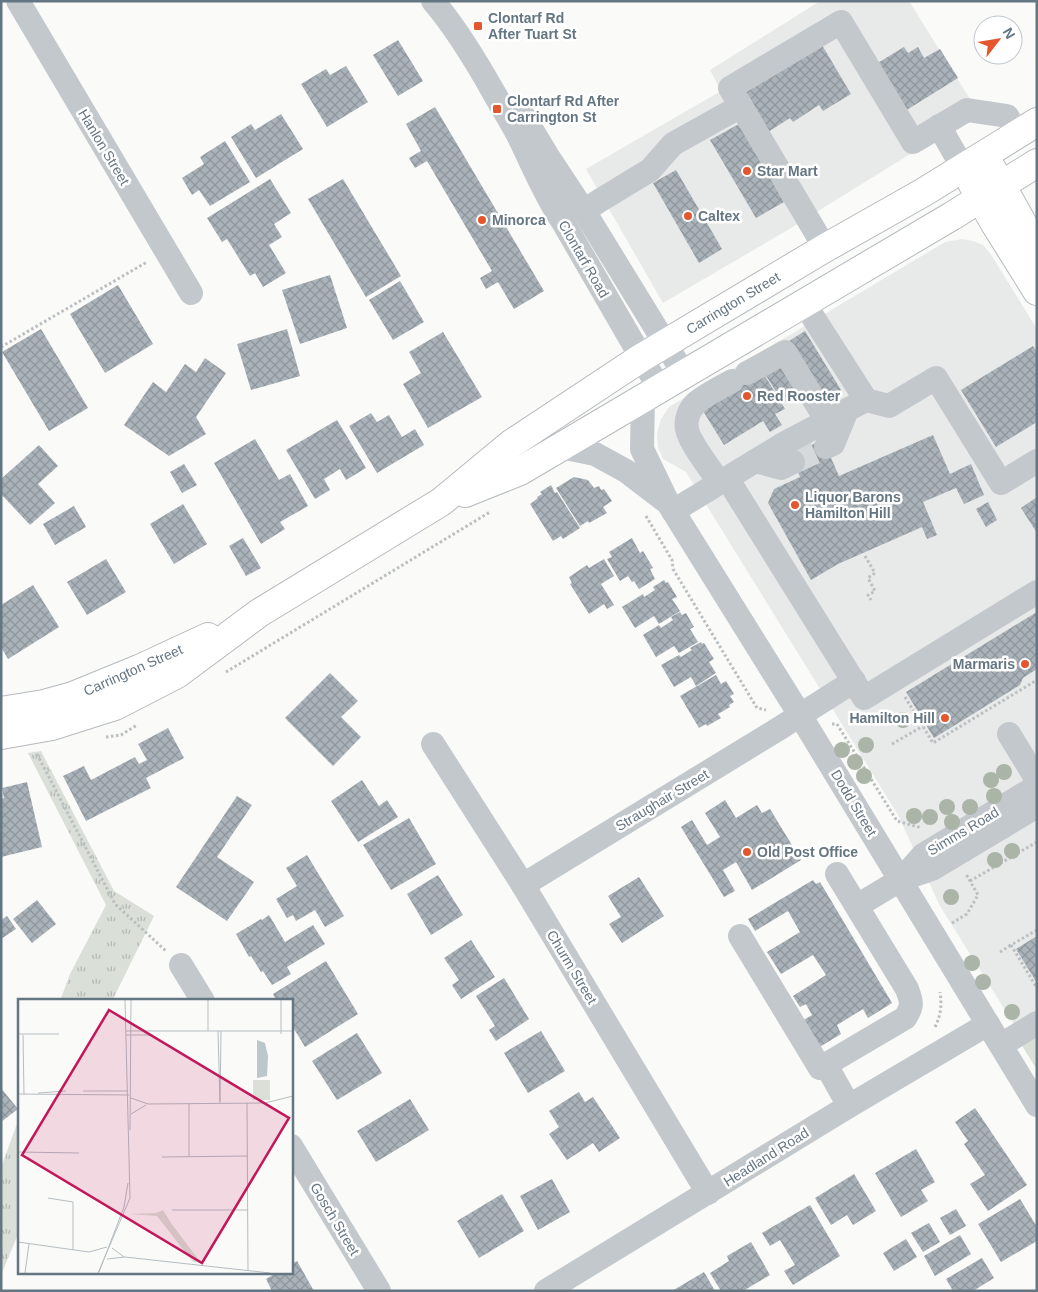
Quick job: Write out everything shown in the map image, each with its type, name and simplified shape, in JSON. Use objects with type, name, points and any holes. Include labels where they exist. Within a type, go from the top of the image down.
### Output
[{"type":"main road","name":"Carrington Street","points":[[1,734],[52,726],[115,706],[177,674],[259,613],[441,502],[511,444],[641,358],[1028,128]]},
{"type":"main road","points":[[973,161],[991,192],[1037,291]]},
{"type":"main road","name":"Carrington Street","points":[[441,502],[520,471],[1037,163]]},
{"type":"main road","points":[[991,192],[1037,249]]},
{"type":"main road","name":"Carrington Street","points":[[1,711],[44,704],[73,696],[139,669],[259,613]]},
{"type":"street","name":"Hanlon Street","points":[[18,1],[191,293]]},
{"type":"street","name":"Clontarf Road","points":[[433,1],[459,34],[517,133],[553,208],[568,230],[641,358],[651,393]]},
{"type":"street","name":"Clontarf Road","points":[[455,1],[547,155],[584,211],[684,374]]},
{"type":"street","points":[[825,248],[730,88],[841,22],[913,142],[966,110],[1008,116],[1028,128]]},
{"type":"street","points":[[584,211],[650,170],[673,144],[741,106]]},
{"type":"street","points":[[939,126],[973,161]]},
{"type":"street","points":[[804,303],[847,411],[833,444],[826,447]]},
{"type":"street","points":[[847,411],[785,352],[696,403],[691,410],[686,428],[689,437],[724,481],[864,698],[1037,592]]},
{"type":"street","points":[[670,507],[724,481],[784,443],[847,411],[890,406],[936,378],[1000,483],[1037,461]]},
{"type":"street","name":"Dodd Street","points":[[651,393],[642,450],[670,507],[800,715],[1037,1105]]},
{"type":"street","name":"Dodd Street","points":[[561,447],[595,454],[626,472],[670,507]]},
{"type":"street","points":[[756,460],[781,468],[793,462]]},
{"type":"street","name":"Straughair Street","points":[[523,885],[854,681]]},
{"type":"street","points":[[1008,734],[1037,780]]},
{"type":"street","name":"Churm Street","points":[[433,744],[523,885],[708,1193]]},
{"type":"street","name":"Simms Road","points":[[900,880],[923,855],[1037,786]]},
{"type":"street","name":"Simms Road","points":[[900,880],[932,870],[1037,806]]},
{"type":"street","points":[[740,936],[820,1068],[905,1018],[910,1010],[911,1000],[907,989],[837,874]]},
{"type":"street","points":[[857,906],[900,880]]},
{"type":"street","points":[[181,965],[202,999]]},
{"type":"street","points":[[1001,1046],[1037,1023]]},
{"type":"street","name":"Headland Road","points":[[546,1291],[849,1106],[988,1024]]},
{"type":"street","points":[[826,1065],[849,1106]]},
{"type":"street","name":"Gosch Street","points":[[292,1148],[379,1291]]},
{"type":"path","points":[[1,347],[166,251]]},
{"type":"path","points":[[640,509],[672,560],[673,569],[757,708],[770,711]]},
{"type":"path","points":[[222,673],[493,510]]},
{"type":"path","points":[[865,556],[876,573],[868,578],[876,591],[868,595],[871,600]]},
{"type":"path","points":[[905,696],[933,743],[1037,680]]},
{"type":"path","points":[[102,738],[121,735],[138,724]]},
{"type":"path","points":[[829,724],[837,724],[896,821],[924,829]]},
{"type":"path","points":[[892,744],[923,726]]},
{"type":"path","points":[[34,748],[115,904],[181,965]]},
{"type":"path","points":[[970,881],[1037,842]]},
{"type":"path","points":[[947,926],[967,914],[978,895],[966,874]]},
{"type":"path","points":[[1000,952],[1037,930]]},
{"type":"path","points":[[1011,945],[1037,988]]},
{"type":"shaded area","points":[[820,1],[909,1],[978,112],[786,231],[663,303],[586,169],[721,91],[710,70]]},
{"type":"shaded area","points":[[962,239],[983,245],[990,253],[1037,329],[1037,1034],[1025,1042],[940,906],[898,815],[686,472],[663,459],[658,448],[657,433],[661,419],[669,407],[945,242]]},
{"type":"green space","points":[[41,751],[114,891],[154,916],[113,999],[61,999],[70,974],[106,905],[28,753]]},
{"type":"green space","points":[[1037,1034],[1037,1070],[1021,1044]]},
{"type":"green space","points":[[18,1121],[18,1234],[1,1275],[1,1168]]},
{"type":"building","points":[[398,40],[423,81],[398,96],[373,55]]},
{"type":"building","points":[[822,45],[851,94],[823,111],[819,105],[793,122],[790,118],[768,132],[744,91]]},
{"type":"building","points":[[904,47],[908,53],[918,47],[924,58],[940,49],[958,78],[905,111],[876,64]]},
{"type":"building","points":[[346,66],[368,102],[327,127],[301,84],[326,69],[330,75]]},
{"type":"building","name":"Minorca","points":[[435,107],[544,291],[514,309],[498,282],[486,289],[480,278],[492,271],[427,161],[415,168],[409,158],[421,151],[406,124]]},
{"type":"building","points":[[281,114],[303,149],[256,178],[231,137],[251,124],[255,130]]},
{"type":"building","name":"Star Mart","points":[[739,124],[784,202],[756,218],[710,140]]},
{"type":"building","points":[[225,141],[250,182],[210,206],[199,190],[192,195],[182,178],[204,164],[200,157]]},
{"type":"building","name":"Caltex","points":[[676,170],[722,249],[699,263],[653,183]]},
{"type":"building","points":[[270,179],[291,213],[274,224],[282,237],[269,245],[286,273],[263,287],[255,273],[250,276],[227,239],[222,242],[207,218]]},
{"type":"building","points":[[343,179],[401,276],[366,297],[308,199]]},
{"type":"building","points":[[330,275],[347,328],[300,344],[282,290]]},
{"type":"building","points":[[400,281],[424,322],[393,340],[369,300]]},
{"type":"building","points":[[118,285],[153,344],[105,373],[70,314]]},
{"type":"building","points":[[41,329],[88,408],[49,431],[2,352]]},
{"type":"building","points":[[287,329],[300,376],[251,390],[237,344]]},
{"type":"building","points":[[805,331],[841,390],[825,400],[789,341]]},
{"type":"building","points":[[443,332],[482,397],[428,428],[403,384],[421,373],[409,352]]},
{"type":"building","points":[[1033,346],[1037,352],[1037,422],[996,447],[961,390]]},
{"type":"building","points":[[205,358],[226,373],[196,417],[206,434],[169,456],[124,425],[153,382],[166,392],[185,364],[196,372]]},
{"type":"building","points":[[781,365],[799,393],[783,403],[765,374]]},
{"type":"building","name":"Red Rooster","points":[[761,369],[785,409],[775,414],[782,425],[770,432],[763,421],[724,445],[700,406]]},
{"type":"building","points":[[371,413],[377,422],[389,415],[402,437],[415,429],[424,445],[377,473],[349,426]]},
{"type":"building","points":[[337,420],[366,468],[346,480],[340,469],[324,479],[330,490],[315,499],[286,450]]},
{"type":"building","points":[[933,435],[950,474],[971,464],[984,495],[964,504],[956,488],[923,502],[937,535],[927,539],[922,527],[838,564],[811,580],[768,503],[774,489],[800,477],[790,454],[823,440],[839,476]]},
{"type":"building","points":[[255,439],[279,480],[290,474],[308,506],[280,522],[285,529],[261,544],[214,463]]},
{"type":"building","points":[[39,445],[58,466],[38,484],[55,503],[30,525],[1,494],[1,479]]},
{"type":"building","points":[[184,464],[197,485],[182,493],[170,472]]},
{"type":"building","points":[[574,477],[588,480],[594,488],[599,486],[601,490],[604,489],[612,501],[603,507],[607,513],[580,526],[556,488]]},
{"type":"building","points":[[551,485],[580,528],[563,539],[561,536],[553,541],[530,504],[542,494],[540,492]]},
{"type":"building","points":[[1037,497],[1037,533],[1021,508]]},
{"type":"building","points":[[988,502],[997,520],[986,527],[976,509]]},
{"type":"building","points":[[183,504],[207,544],[174,564],[150,524]]},
{"type":"building","points":[[74,506],[86,527],[55,545],[43,524]]},
{"type":"building","points":[[243,538],[261,568],[246,576],[229,546]]},
{"type":"building","points":[[632,538],[640,553],[643,551],[653,568],[650,569],[655,579],[639,589],[628,576],[620,581],[607,559],[612,557],[609,552]]},
{"type":"building","points":[[106,559],[126,592],[87,615],[67,582]]},
{"type":"building","points":[[604,559],[614,576],[601,584],[614,605],[607,609],[604,604],[589,614],[570,584],[572,583],[569,577],[587,565],[589,568]]},
{"type":"building","points":[[664,580],[666,583],[668,582],[677,597],[672,599],[680,611],[659,624],[654,616],[635,628],[622,607],[643,594],[644,597],[655,590],[653,587]]},
{"type":"building","points":[[33,585],[59,627],[8,659],[1,647],[1,605]]},
{"type":"building","points":[[680,612],[682,615],[686,613],[694,627],[690,629],[698,642],[679,653],[674,646],[656,657],[643,635],[659,625],[661,628],[673,620],[671,617]]},
{"type":"building","points":[[1037,612],[1037,669],[1023,678],[1020,685],[934,738],[906,692]]},
{"type":"building","points":[[701,642],[702,644],[704,643],[714,659],[709,662],[716,673],[696,686],[691,677],[674,687],[661,665],[679,655],[681,657],[692,650],[690,648]]},
{"type":"building","points":[[330,673],[358,701],[341,717],[361,737],[333,766],[285,718]]},
{"type":"building","points":[[716,675],[721,684],[726,681],[734,694],[730,696],[734,702],[729,705],[730,707],[718,714],[721,718],[699,728],[680,696]]},
{"type":"building","points":[[168,728],[184,758],[146,778],[151,788],[86,821],[63,776],[84,766],[91,780],[135,757],[139,764],[147,760],[138,744]]},
{"type":"building","points":[[362,780],[379,806],[387,800],[398,817],[358,842],[331,801]]},
{"type":"building","points":[[27,782],[42,847],[1,857],[1,799],[4,798],[2,788]]},
{"type":"building","points":[[237,796],[252,805],[217,857],[254,882],[227,921],[176,887]]},
{"type":"building","name":"Old Post Office","points":[[725,800],[736,818],[757,805],[762,813],[770,809],[801,860],[752,890],[736,862],[723,870],[735,891],[724,897],[681,827],[692,820],[707,845],[720,837],[705,813]]},
{"type":"building","points":[[409,818],[436,864],[391,890],[363,845]]},
{"type":"building","points":[[307,855],[344,916],[325,927],[315,910],[296,921],[293,915],[287,918],[276,899],[297,886],[286,868]]},
{"type":"building","points":[[438,875],[463,915],[431,935],[407,894]]},
{"type":"building","points":[[639,877],[664,916],[622,943],[609,924],[621,917],[608,896]]},
{"type":"building","points":[[813,880],[816,884],[820,882],[892,1003],[868,1018],[863,1009],[837,1025],[841,1034],[818,1048],[802,1021],[812,1015],[806,1004],[800,1007],[793,996],[826,975],[813,955],[781,974],[767,952],[800,932],[788,911],[755,931],[748,919]]},
{"type":"building","points":[[37,900],[56,924],[32,943],[13,919]]},
{"type":"building","points":[[269,915],[285,942],[313,925],[325,944],[287,967],[291,974],[272,985],[251,956],[249,957],[236,934]]},
{"type":"building","points":[[7,916],[16,929],[1,939],[1,920]]},
{"type":"building","points":[[1037,936],[1037,983],[1016,949]]},
{"type":"building","points":[[471,940],[495,977],[461,999],[452,985],[459,980],[444,958]]},
{"type":"building","points":[[326,961],[358,1014],[305,1047],[292,1026],[292,999],[276,999],[273,994]]},
{"type":"building","points":[[504,978],[529,1019],[496,1041],[489,1030],[495,1026],[476,996]]},
{"type":"building","points":[[541,1031],[565,1071],[528,1093],[504,1053]]},
{"type":"building","points":[[357,1033],[382,1073],[337,1100],[312,1061]]},
{"type":"building","points":[[1,1088],[18,1109],[1,1122]]},
{"type":"building","points":[[579,1092],[585,1102],[593,1097],[620,1138],[599,1152],[593,1143],[567,1160],[549,1134],[559,1127],[549,1111]]},
{"type":"building","points":[[410,1099],[429,1130],[376,1162],[357,1131]]},
{"type":"building","points":[[975,1108],[1027,1185],[988,1211],[970,1184],[985,1175],[964,1144],[968,1141],[955,1122]]},
{"type":"building","points":[[916,1149],[935,1182],[921,1190],[928,1201],[901,1217],[875,1173]]},
{"type":"building","points":[[854,1174],[876,1211],[853,1225],[847,1215],[831,1225],[815,1198]]},
{"type":"building","points":[[552,1179],[570,1212],[538,1230],[520,1196]]},
{"type":"building","points":[[502,1194],[524,1231],[479,1258],[457,1221]]},
{"type":"building","points":[[1020,1199],[1037,1227],[1037,1241],[1001,1262],[978,1224]]},
{"type":"building","points":[[810,1205],[840,1256],[793,1285],[784,1271],[795,1265],[780,1240],[770,1246],[762,1233]]},
{"type":"building","points":[[956,1209],[966,1226],[950,1235],[940,1218]]},
{"type":"building","points":[[929,1223],[940,1242],[923,1252],[911,1233]]},
{"type":"building","points":[[960,1235],[971,1254],[935,1276],[924,1256]]},
{"type":"building","points":[[906,1239],[917,1257],[894,1271],[883,1253]]},
{"type":"building","points":[[751,1242],[770,1275],[743,1291],[721,1291],[710,1273],[729,1261],[727,1256]]},
{"type":"building","points":[[982,1258],[994,1278],[973,1291],[953,1291],[946,1279]]},
{"type":"building","points":[[297,1261],[314,1291],[272,1291],[266,1279],[274,1274],[292,1274],[292,1264]]},
{"type":"building","points":[[704,1272],[715,1291],[672,1291]]},
{"type":"tunnel","points":[[793,462],[826,447]]},
{"type":"place","name":"Clontarf Rd After Tuart St","points":[[478,26]]},
{"type":"place","name":"Clontarf Rd After Carrington St","points":[[497,109]]},
{"type":"place","name":"Star Mart","points":[[747,171]]},
{"type":"place","name":"Caltex","points":[[688,216]]},
{"type":"place","name":"Minorca","points":[[482,220]]},
{"type":"place","name":"Red Rooster","points":[[747,396]]},
{"type":"place","name":"Liquor Barons Hamilton Hill","points":[[795,505]]},
{"type":"place","name":"Marmaris","points":[[1025,664]]},
{"type":"place","name":"Hamilton Hill","points":[[945,718]]},
{"type":"place","name":"Old Post Office","points":[[747,852]]}]
